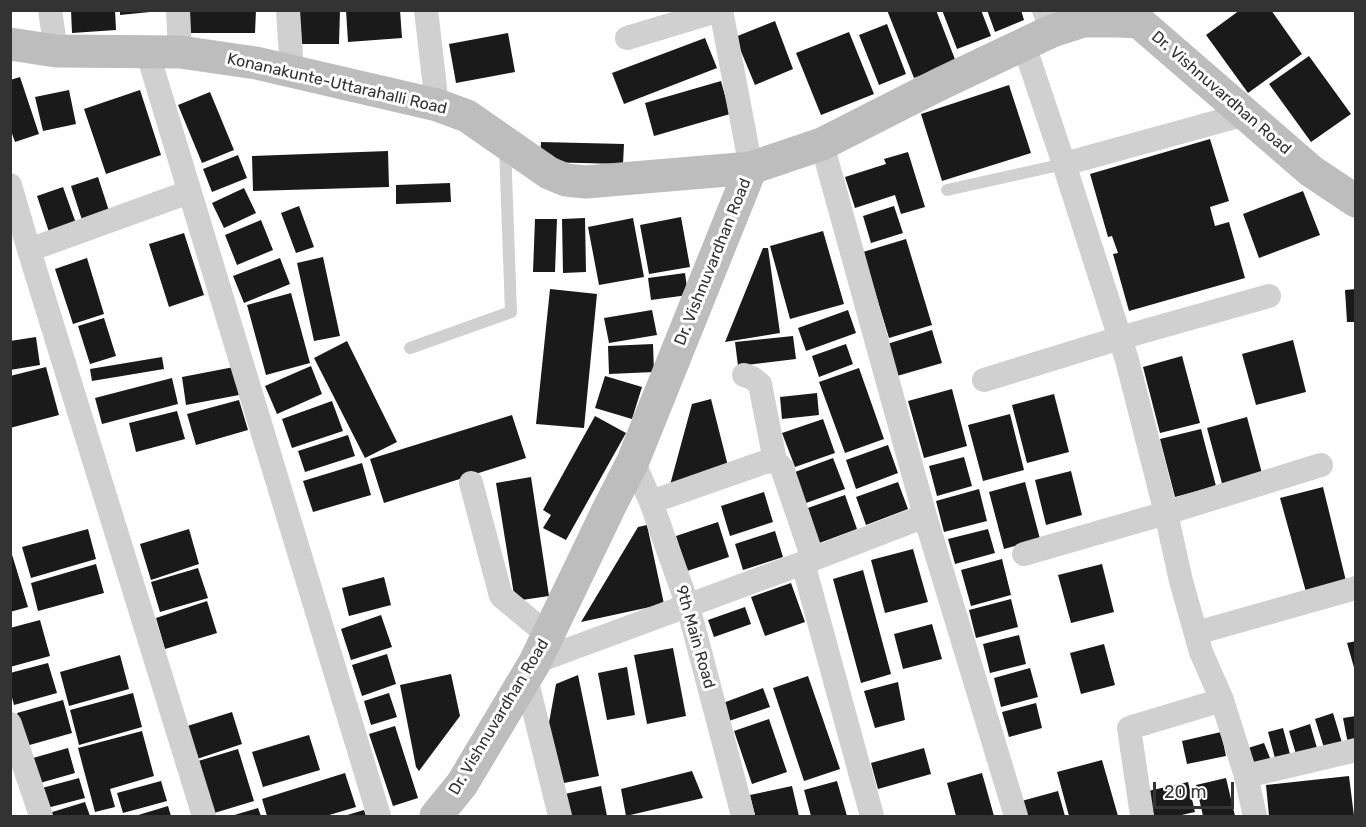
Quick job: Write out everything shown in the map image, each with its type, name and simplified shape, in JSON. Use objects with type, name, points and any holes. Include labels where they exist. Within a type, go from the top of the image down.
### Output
[{"type":"main road","name":"Dr. Vishnuvardhan Road","points":[[436,816],[462,784],[536,659],[633,462],[751,168],[822,144],[940,84],[1040,29],[1118,16],[1138,22],[1311,171],[1356,201]]},
{"type":"main road","name":"Konanakunte-Uttarahalli Road","points":[[10,44],[56,51],[180,51],[256,63],[437,105],[467,116],[549,173],[566,180],[586,182],[751,168]]},
{"type":"street","points":[[50,10],[56,51]]},
{"type":"street","points":[[178,10],[180,51]]},
{"type":"street","points":[[288,10],[292,71]]},
{"type":"street","points":[[426,10],[437,105]]},
{"type":"street","points":[[627,38],[721,10],[751,168]]},
{"type":"street","points":[[1040,29],[1064,164],[1120,338],[1201,652],[1222,700],[1256,816]]},
{"type":"street","points":[[147,51],[379,816]]},
{"type":"street","points":[[1064,164],[1246,114]]},
{"type":"street","points":[[822,144],[925,516],[1016,816]]},
{"type":"street","points":[[10,185],[204,816]]},
{"type":"street","points":[[29,249],[189,192]]},
{"type":"street","points":[[984,380],[1120,338],[1269,296]]},
{"type":"street","points":[[744,375],[760,384],[775,461],[782,468],[808,561],[872,816]]},
{"type":"street","points":[[651,502],[765,462],[775,461]]},
{"type":"street","name":"9th Main Road","points":[[633,462],[651,502],[688,606],[740,816]]},
{"type":"street","points":[[1024,554],[1321,465]]},
{"type":"street","points":[[471,483],[501,596],[536,659],[560,816]]},
{"type":"street","points":[[536,659],[688,606],[925,516]]},
{"type":"street","points":[[1196,633],[1356,588]]},
{"type":"street","points":[[1142,816],[1129,728],[1222,700]]},
{"type":"street","points":[[10,724],[41,816]]},
{"type":"street","points":[[1246,777],[1356,750]]},
{"type":"lane","points":[[410,348],[511,312],[505,143]]},
{"type":"lane","points":[[946,190],[1064,164]]},
{"type":"building","points":[[71,10],[115,10],[116,30],[72,33]]},
{"type":"building","points":[[120,10],[150,10],[150,12],[120,15]]},
{"type":"building","points":[[189,10],[256,10],[255,33],[189,33]]},
{"type":"building","points":[[293,10],[340,10],[339,44],[292,44]]},
{"type":"building","points":[[346,10],[400,10],[402,38],[348,42]]},
{"type":"building","points":[[887,10],[936,10],[956,62],[914,78]]},
{"type":"building","points":[[942,10],[981,10],[991,36],[957,49]]},
{"type":"building","points":[[987,10],[1021,10],[1024,20],[995,32]]},
{"type":"building","points":[[1240,10],[1271,10],[1302,54],[1248,93],[1206,35]]},
{"type":"building","points":[[775,21],[793,69],[755,85],[735,37]]},
{"type":"building","points":[[887,24],[906,74],[879,85],[859,35]]},
{"type":"building","points":[[849,32],[874,94],[821,115],[796,53]]},
{"type":"building","points":[[508,33],[515,72],[456,83],[449,44]]},
{"type":"building","points":[[705,38],[717,68],[624,104],[612,73]]},
{"type":"building","points":[[1309,56],[1351,114],[1311,142],[1269,84]]},
{"type":"building","points":[[20,77],[39,134],[15,142],[10,128],[10,80]]},
{"type":"building","points":[[721,81],[730,114],[654,136],[645,103]]},
{"type":"building","points":[[1009,85],[1031,153],[942,181],[921,114]]},
{"type":"building","points":[[69,90],[76,124],[43,131],[35,97]]},
{"type":"building","points":[[140,90],[161,155],[106,174],[84,109]]},
{"type":"building","points":[[210,92],[234,150],[202,163],[178,105]]},
{"type":"building","points":[[1210,139],[1229,201],[1210,207],[1215,226],[1229,222],[1245,278],[1129,311],[1113,254],[1118,253],[1112,236],[1108,237],[1090,174]]},
{"type":"building","points":[[541,142],[624,144],[623,164],[540,162]]},
{"type":"building","points":[[388,151],[389,187],[253,191],[252,156]]},
{"type":"building","points":[[908,152],[925,207],[901,214],[895,195],[855,208],[845,177],[886,164],[884,159]]},
{"type":"building","points":[[238,155],[247,178],[212,192],[203,169]]},
{"type":"building","points":[[98,177],[110,214],[83,223],[71,186]]},
{"type":"building","points":[[450,183],[451,202],[396,204],[396,185]]},
{"type":"building","points":[[63,187],[78,229],[51,238],[37,196]]},
{"type":"building","points":[[244,188],[256,213],[224,228],[212,203]]},
{"type":"building","points":[[1303,191],[1320,235],[1259,258],[1243,214]]},
{"type":"building","points":[[299,206],[314,247],[296,253],[281,213]]},
{"type":"building","points":[[894,206],[903,233],[871,243],[863,216]]},
{"type":"building","points":[[681,217],[690,267],[649,274],[640,225]]},
{"type":"building","points":[[585,218],[586,272],[563,273],[562,219]]},
{"type":"building","points":[[633,218],[644,277],[599,285],[588,227]]},
{"type":"building","points":[[535,219],[557,219],[555,272],[533,272]]},
{"type":"building","points":[[261,220],[273,250],[237,265],[225,235]]},
{"type":"building","points":[[823,231],[844,304],[790,319],[770,246]]},
{"type":"building","points":[[184,233],[204,295],[169,307],[149,244]]},
{"type":"building","points":[[906,239],[932,325],[889,338],[863,252]]},
{"type":"building","points":[[763,248],[768,248],[780,333],[725,342]]},
{"type":"building","points":[[323,257],[340,336],[314,341],[297,263]]},
{"type":"building","points":[[87,258],[104,314],[73,324],[55,269]]},
{"type":"building","points":[[280,258],[290,284],[244,303],[233,276]]},
{"type":"building","points":[[685,273],[688,295],[651,300],[648,278]]},
{"type":"building","points":[[550,289],[597,294],[584,428],[536,424]]},
{"type":"building","points":[[1356,289],[1356,322],[1347,322],[1345,290]]},
{"type":"building","points":[[291,293],[310,363],[266,375],[247,305]]},
{"type":"building","points":[[652,310],[657,335],[609,343],[604,318]]},
{"type":"building","points":[[848,310],[856,333],[806,351],[798,328]]},
{"type":"building","points":[[104,318],[116,356],[90,364],[78,326]]},
{"type":"building","points":[[932,330],[942,363],[897,376],[887,344]]},
{"type":"building","points":[[793,336],[796,359],[738,366],[735,342]]},
{"type":"building","points":[[36,337],[40,365],[10,370],[10,341]]},
{"type":"building","points":[[1293,340],[1306,392],[1256,405],[1242,354]]},
{"type":"building","points":[[347,341],[397,442],[365,458],[314,358]]},
{"type":"building","points":[[653,344],[654,372],[609,374],[608,346]]},
{"type":"building","points":[[846,344],[853,364],[819,377],[812,356]]},
{"type":"building","points":[[1182,356],[1200,423],[1160,433],[1143,367]]},
{"type":"building","points":[[162,357],[164,369],[92,381],[90,369]]},
{"type":"building","points":[[311,366],[322,394],[277,414],[265,386]]},
{"type":"building","points":[[46,367],[59,415],[10,428],[10,376]]},
{"type":"building","points":[[234,367],[239,395],[186,405],[182,377]]},
{"type":"building","points":[[859,368],[884,439],[845,453],[819,382]]},
{"type":"building","points":[[605,376],[642,387],[632,419],[595,408]]},
{"type":"building","points":[[172,378],[178,404],[102,424],[95,398]]},
{"type":"building","points":[[952,389],[967,446],[924,458],[908,401]]},
{"type":"building","points":[[817,393],[819,415],[782,419],[780,397]]},
{"type":"building","points":[[1054,394],[1069,452],[1027,463],[1012,405]]},
{"type":"building","points":[[711,399],[729,470],[670,485],[692,404]]},
{"type":"building","points":[[239,400],[248,430],[196,445],[187,414]]},
{"type":"building","points":[[332,401],[343,431],[292,448],[282,419]]},
{"type":"building","points":[[177,411],[185,439],[136,452],[129,423]]},
{"type":"building","points":[[1010,414],[1024,470],[983,481],[968,425]]},
{"type":"building","points":[[512,415],[526,458],[384,503],[370,459]]},
{"type":"building","points":[[595,416],[626,433],[566,540],[543,528],[551,515],[543,510]]},
{"type":"building","points":[[1247,417],[1264,481],[1224,491],[1207,428]]},
{"type":"building","points":[[823,419],[835,453],[795,467],[782,433]]},
{"type":"building","points":[[1201,429],[1216,486],[1175,497],[1160,439]]},
{"type":"building","points":[[348,435],[355,456],[305,472],[298,451]]},
{"type":"building","points":[[888,445],[898,473],[856,489],[846,460]]},
{"type":"building","points":[[964,457],[972,486],[937,496],[929,466]]},
{"type":"building","points":[[833,458],[845,489],[806,503],[795,472]]},
{"type":"building","points":[[362,463],[371,495],[313,512],[303,481]]},
{"type":"building","points":[[1071,471],[1082,515],[1046,525],[1035,480]]},
{"type":"building","points":[[531,477],[549,596],[515,601],[496,483]]},
{"type":"building","points":[[898,482],[908,509],[866,525],[856,497]]},
{"type":"building","points":[[1025,482],[1040,539],[1004,549],[989,492]]},
{"type":"building","points":[[1323,487],[1346,581],[1306,592],[1280,498]]},
{"type":"building","points":[[979,489],[987,521],[944,532],[936,501]]},
{"type":"building","points":[[764,492],[773,522],[730,536],[721,506]]},
{"type":"building","points":[[845,495],[857,529],[814,545],[802,510]]},
{"type":"building","points":[[718,522],[729,557],[687,571],[676,536]]},
{"type":"building","points":[[647,525],[664,604],[581,622],[638,527]]},
{"type":"building","points":[[88,529],[96,559],[31,578],[22,547]]},
{"type":"building","points":[[189,529],[199,564],[151,580],[140,544]]},
{"type":"building","points":[[988,529],[995,553],[955,564],[948,539]]},
{"type":"building","points":[[775,531],[783,557],[743,570],[735,544]]},
{"type":"building","points":[[10,548],[28,607],[10,612]]},
{"type":"building","points":[[913,549],[928,602],[885,613],[871,560]]},
{"type":"building","points":[[1002,559],[1011,595],[971,606],[961,570]]},
{"type":"building","points":[[96,564],[104,593],[38,611],[31,583]]},
{"type":"building","points":[[1102,564],[1114,612],[1071,623],[1058,575]]},
{"type":"building","points":[[198,568],[208,598],[160,612],[151,582]]},
{"type":"building","points":[[863,570],[891,674],[861,683],[833,579]]},
{"type":"building","points":[[384,577],[391,605],[349,616],[342,588]]},
{"type":"building","points":[[791,583],[805,622],[765,636],[751,597]]},
{"type":"building","points":[[1011,599],[1018,627],[976,638],[969,610]]},
{"type":"building","points":[[207,601],[217,633],[165,649],[156,618]]},
{"type":"building","points":[[745,607],[751,624],[714,637],[708,620]]},
{"type":"building","points":[[381,615],[392,647],[351,660],[341,629]]},
{"type":"building","points":[[40,620],[50,656],[10,667],[10,628]]},
{"type":"building","points":[[932,624],[942,659],[903,669],[894,634]]},
{"type":"building","points":[[1019,635],[1026,664],[990,673],[983,644]]},
{"type":"building","points":[[1356,641],[1356,671],[1355,671],[1347,643]]},
{"type":"building","points":[[1104,644],[1115,685],[1081,694],[1070,653]]},
{"type":"building","points":[[673,648],[686,716],[647,724],[634,655]]},
{"type":"building","points":[[387,654],[396,684],[362,696],[352,665]]},
{"type":"building","points":[[120,655],[129,689],[69,706],[60,672]]},
{"type":"building","points":[[48,663],[57,693],[14,705],[10,690],[10,673]]},
{"type":"building","points":[[627,667],[635,715],[607,720],[598,673]]},
{"type":"building","points":[[1030,668],[1038,697],[1001,707],[994,678]]},
{"type":"building","points":[[451,674],[460,716],[419,771],[416,767],[400,685]]},
{"type":"building","points":[[578,675],[599,776],[559,784],[548,728],[556,684]]},
{"type":"building","points":[[808,676],[840,769],[804,781],[773,688]]},
{"type":"building","points":[[898,682],[905,720],[875,728],[864,691]]},
{"type":"building","points":[[763,688],[770,707],[729,721],[723,703]]},
{"type":"building","points":[[133,693],[142,727],[79,745],[70,710]]},
{"type":"building","points":[[389,693],[397,717],[371,725],[364,701]]},
{"type":"building","points":[[63,700],[72,733],[26,746],[17,713]]},
{"type":"building","points":[[1036,703],[1042,728],[1009,737],[1002,712]]},
{"type":"building","points":[[232,712],[242,744],[194,760],[184,727]]},
{"type":"building","points":[[1333,713],[1343,746],[1325,751],[1315,719]]},
{"type":"building","points":[[1356,716],[1356,743],[1348,744],[1343,718]]},
{"type":"building","points":[[769,719],[787,772],[752,784],[734,731]]},
{"type":"building","points":[[1310,724],[1317,748],[1296,754],[1289,731]]},
{"type":"building","points":[[395,726],[418,798],[393,806],[369,734]]},
{"type":"building","points":[[1283,728],[1291,758],[1276,762],[1268,732]]},
{"type":"building","points":[[142,731],[154,776],[110,789],[115,807],[95,812],[78,748]]},
{"type":"building","points":[[1221,732],[1226,756],[1187,764],[1182,741]]},
{"type":"building","points":[[309,735],[320,770],[263,787],[252,752]]},
{"type":"building","points":[[1264,743],[1272,763],[1253,770],[1245,749]]},
{"type":"building","points":[[68,748],[75,773],[33,785],[26,760]]},
{"type":"building","points":[[924,748],[931,774],[878,789],[871,763]]},
{"type":"building","points":[[238,749],[254,801],[211,814],[195,762]]},
{"type":"building","points":[[1102,760],[1118,816],[1069,816],[1057,772]]},
{"type":"building","points":[[692,771],[703,798],[626,816],[621,789]]},
{"type":"building","points":[[345,773],[356,807],[326,816],[267,816],[262,799]]},
{"type":"building","points":[[982,773],[994,816],[956,816],[947,783]]},
{"type":"building","points":[[1349,776],[1354,816],[1269,816],[1266,785]]},
{"type":"building","points":[[79,778],[85,798],[47,808],[42,788]]},
{"type":"building","points":[[1226,778],[1235,816],[1203,816],[1196,785]]},
{"type":"building","points":[[161,781],[167,801],[123,813],[117,793]]},
{"type":"building","points":[[837,781],[847,816],[811,816],[804,790]]},
{"type":"building","points":[[1188,782],[1195,812],[1177,816],[1154,816],[1148,791]]},
{"type":"building","points":[[601,786],[607,816],[569,816],[565,794]]},
{"type":"building","points":[[792,786],[799,816],[755,816],[750,795]]},
{"type":"building","points":[[1058,791],[1065,816],[1022,816],[1018,802]]},
{"type":"building","points":[[85,802],[90,816],[50,816],[49,813]]},
{"type":"building","points":[[168,806],[171,816],[135,816]]},
{"type":"building","points":[[258,808],[261,816],[231,816]]},
{"type":"building","points":[[364,810],[366,816],[344,816]]}]
